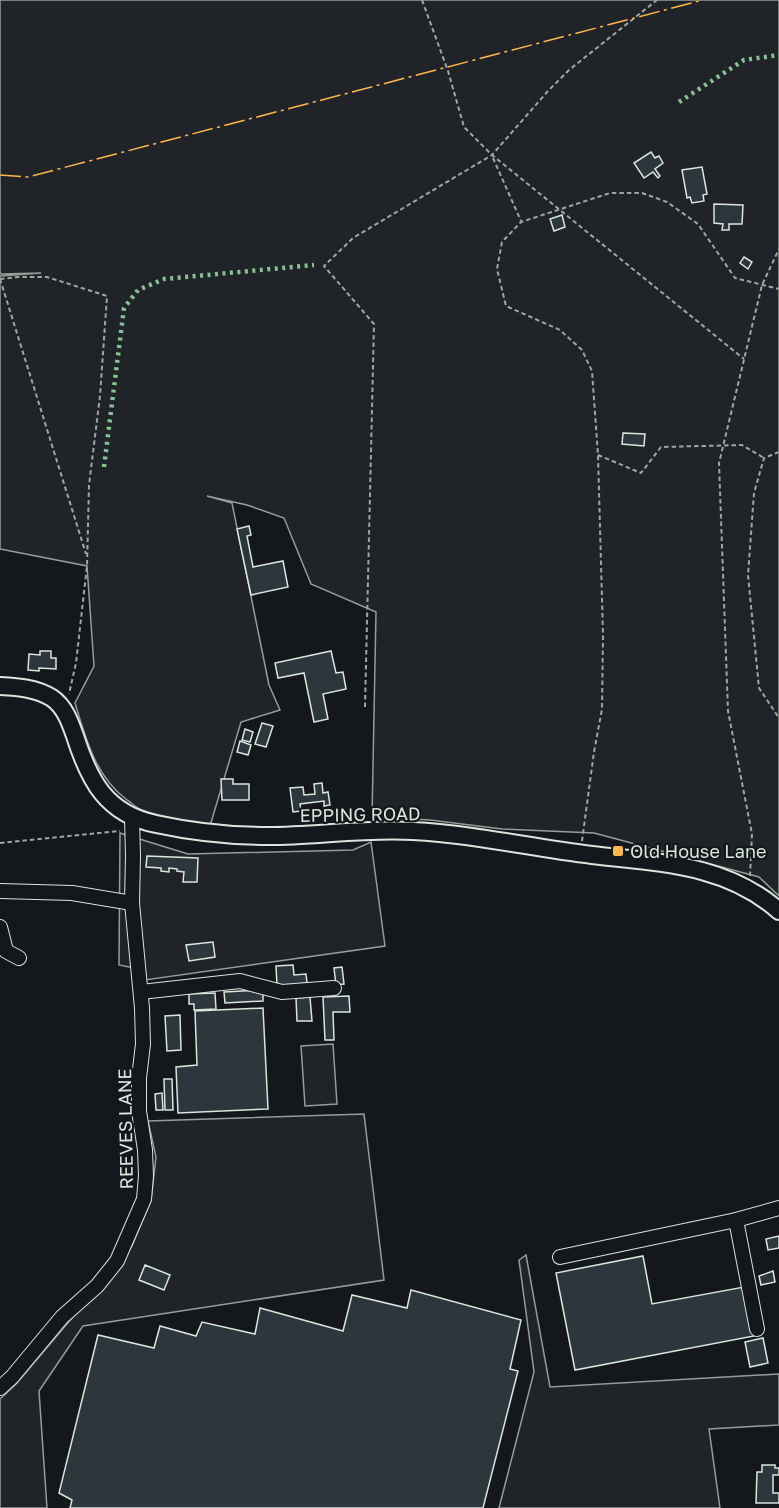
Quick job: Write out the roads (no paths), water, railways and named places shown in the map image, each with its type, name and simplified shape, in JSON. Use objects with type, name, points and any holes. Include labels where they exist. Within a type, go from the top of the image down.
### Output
[{"type":"main road","name":"EPPING ROAD","points":[[0,686],[26,688],[54,699],[70,720],[91,779],[102,794],[132,824],[153,824],[221,834],[270,836],[357,831],[412,831],[483,837],[579,854],[677,865],[712,872],[750,889],[779,911]]},
{"type":"street","name":"REEVES LANE","points":[[0,1388],[12,1377],[62,1317],[97,1286],[117,1261],[144,1199],[145,1150],[140,1112],[139,1078],[143,1044],[141,992],[132,903],[134,856],[132,824]]},
{"type":"street","points":[[0,891],[72,893],[132,903]]},
{"type":"street","points":[[0,927],[6,951],[19,958]]},
{"type":"street","points":[[141,992],[240,981],[282,992],[334,988]]},
{"type":"street","points":[[560,1257],[736,1220],[779,1208]]},
{"type":"street","points":[[736,1220],[757,1329]]},
{"type":"place","name":"Old House Lane","points":[[618,851]]}]
